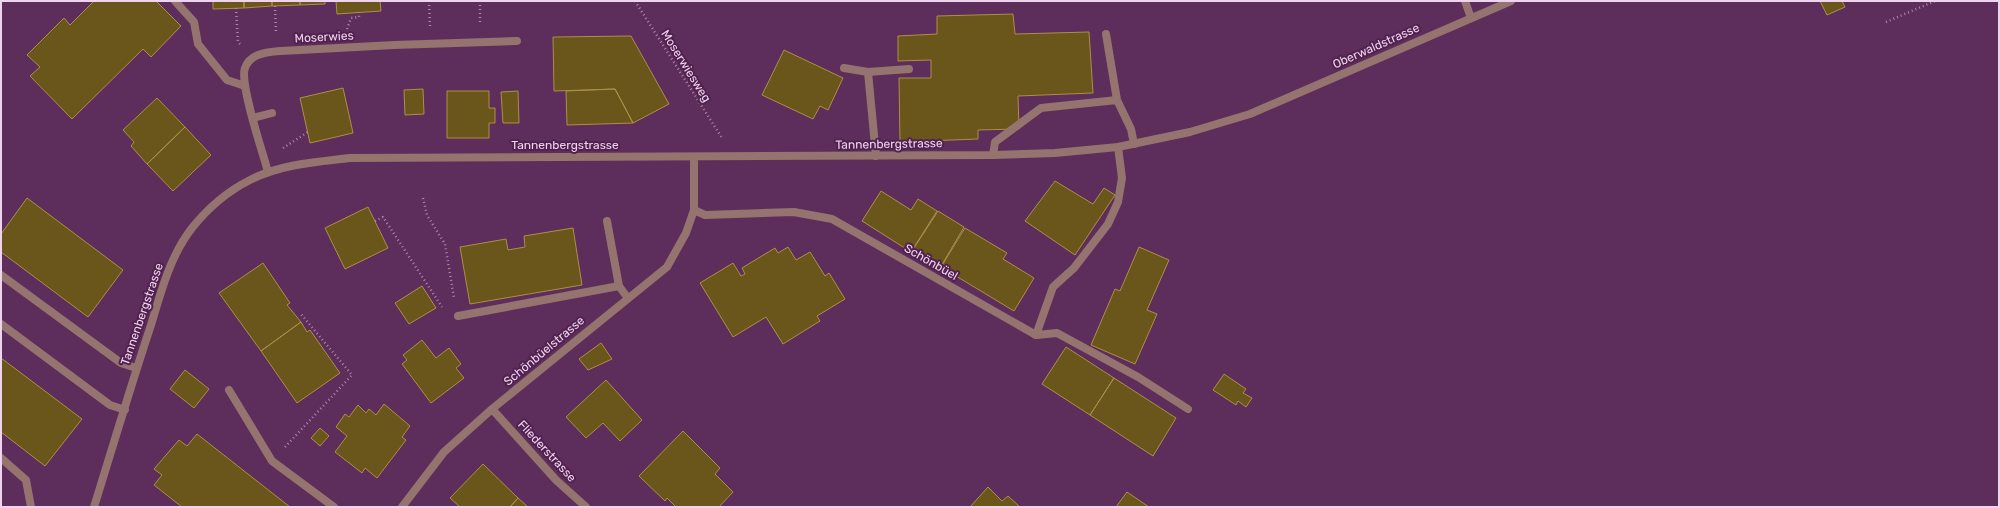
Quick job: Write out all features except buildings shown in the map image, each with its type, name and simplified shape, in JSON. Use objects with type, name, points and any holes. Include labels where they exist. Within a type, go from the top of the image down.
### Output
[{"type":"street","points":[[175,1],[194,22],[198,44],[227,80],[245,86]]},
{"type":"street","points":[[1465,1],[1471,18]]},
{"type":"street","name":"Oberwaldstrasse","points":[[1250,114],[1511,1]]},
{"type":"street","points":[[1106,34],[1117,100],[1131,129],[1134,144]]},
{"type":"street","name":"Moserwies","points":[[268,172],[245,86],[244,69],[252,59],[264,52],[394,45],[517,41]]},
{"type":"street","points":[[844,68],[868,72],[909,69]]},
{"type":"street","points":[[868,72],[876,156]]},
{"type":"street","points":[[993,155],[995,142],[1041,108],[1117,100]]},
{"type":"street","points":[[253,118],[272,113]]},
{"type":"street","name":"Tannenbergstrasse","points":[[94,507],[136,368],[169,269],[192,228],[213,206],[233,190],[268,172],[302,163],[350,158],[876,156],[1055,153],[1134,144],[1190,132],[1250,114]]},
{"type":"street","points":[[1118,147],[1122,178],[1118,202],[1108,224],[1074,268],[1053,287],[1036,335],[1057,334],[1138,377],[1188,409]]},
{"type":"street","points":[[694,157],[694,210]]},
{"type":"street","name":"Schönbüel","points":[[694,210],[705,215],[794,212],[832,219],[1036,335]]},
{"type":"street","name":"Schönbüelstrasse","points":[[402,507],[444,452],[492,409],[627,297],[667,266],[686,233],[694,210]]},
{"type":"street","points":[[607,221],[619,286],[627,297]]},
{"type":"street","points":[[1,275],[121,363],[136,368]]},
{"type":"street","points":[[458,316],[619,286]]},
{"type":"street","points":[[1,324],[110,405],[124,410]]},
{"type":"street","points":[[229,390],[272,461],[334,507]]},
{"type":"street","name":"Fliederstrasse","points":[[492,409],[556,480],[586,507]]},
{"type":"street","points":[[1,458],[26,480],[32,507]]},
{"type":"path","points":[[429,1],[429,16]]},
{"type":"path","points":[[480,1],[480,14]]},
{"type":"path","name":"Moserwiesweg","points":[[635,1],[723,140]]},
{"type":"path","points":[[1886,22],[1935,1]]},
{"type":"path","points":[[275,6],[276,21]]},
{"type":"path","points":[[236,8],[237,21]]},
{"type":"path","points":[[281,148],[308,132]]},
{"type":"path","points":[[423,198],[427,214],[445,244],[458,316]]},
{"type":"path","points":[[375,221],[383,217],[444,310],[458,316]]},
{"type":"path","points":[[272,461],[352,374],[300,313]]}]
